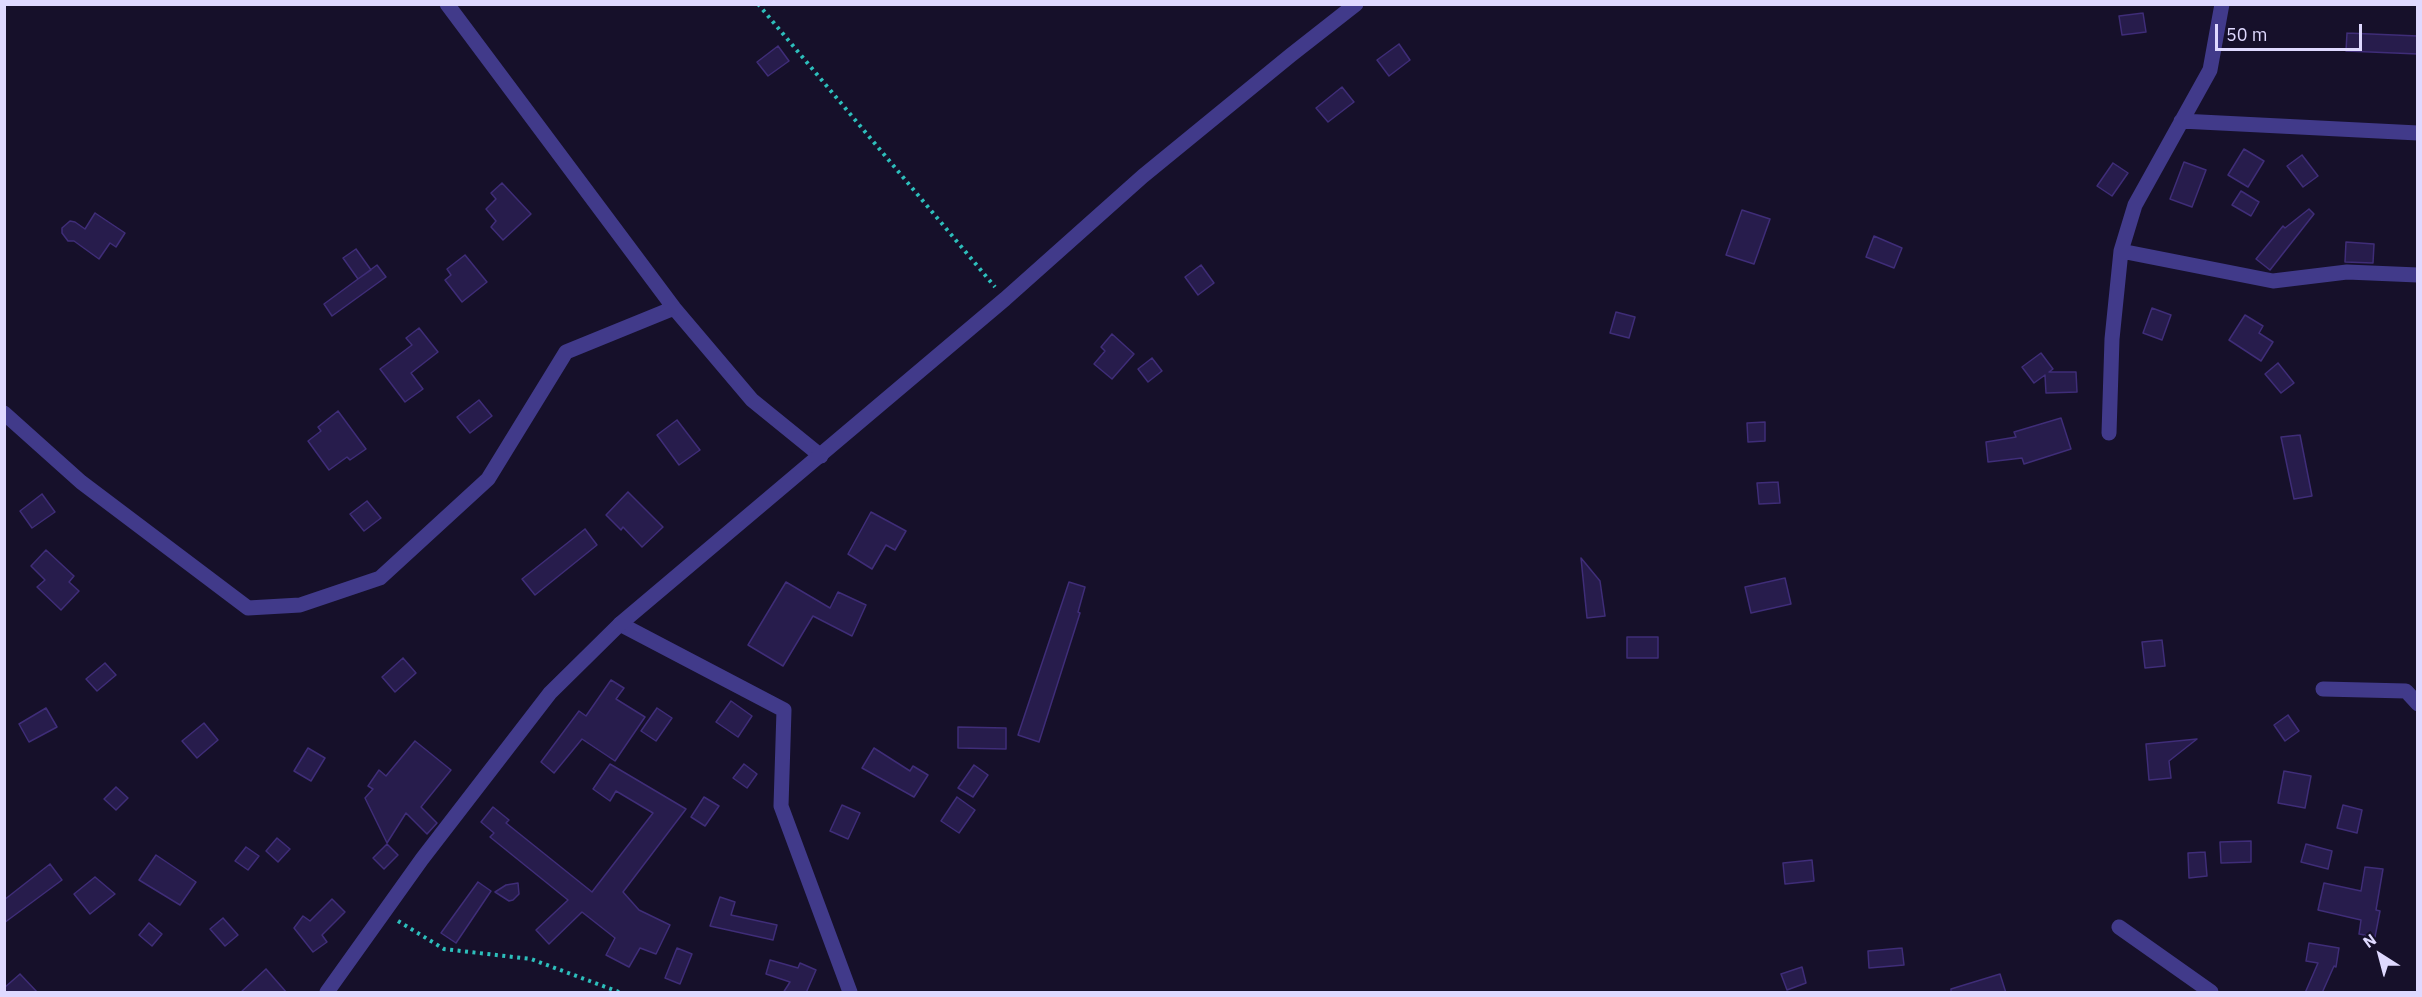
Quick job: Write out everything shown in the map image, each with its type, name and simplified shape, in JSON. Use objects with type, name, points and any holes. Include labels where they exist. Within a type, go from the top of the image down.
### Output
[{"type":"street","points":[[447,4],[674,308],[752,400],[821,456]]},
{"type":"street","points":[[327,993],[422,859],[550,693],[620,624],[1005,299],[1143,176],[1356,4]]},
{"type":"street","points":[[2109,433],[2112,339],[2121,252],[2135,205],[2210,70],[2222,4]]},
{"type":"street","points":[[2181,121],[2418,133]]},
{"type":"street","points":[[2121,252],[2273,281],[2347,272],[2418,275]]},
{"type":"street","points":[[4,413],[81,482],[248,608],[300,605],[380,578],[488,479],[566,352],[674,308]]},
{"type":"street","points":[[620,624],[784,710],[781,806],[850,993]]},
{"type":"street","points":[[2323,689],[2406,692],[2418,704]]},
{"type":"street","points":[[2119,927],[2211,993]]},
{"type":"path","points":[[758,4],[1005,299]]},
{"type":"path","points":[[385,912],[444,949],[531,958],[619,993]]},
{"type":"building","points":[[2143,13],[2146,32],[2122,35],[2119,16]]},
{"type":"building","points":[[2347,33],[2418,36],[2418,54],[2346,51]]},
{"type":"building","points":[[1399,44],[1410,60],[1389,76],[1377,60]]},
{"type":"building","points":[[778,46],[789,61],[768,76],[757,62]]},
{"type":"building","points":[[1342,87],[1354,102],[1328,122],[1316,108]]},
{"type":"building","points":[[2244,149],[2264,161],[2248,187],[2228,175]]},
{"type":"building","points":[[2302,155],[2318,176],[2303,187],[2287,166]]},
{"type":"building","points":[[2184,162],[2206,170],[2192,207],[2170,199]]},
{"type":"building","points":[[2113,163],[2128,173],[2112,196],[2097,186]]},
{"type":"building","points":[[502,183],[531,214],[503,240],[491,227],[496,221],[486,209],[496,199],[491,193]]},
{"type":"building","points":[[2241,191],[2259,202],[2251,216],[2232,205]]},
{"type":"building","points":[[2309,209],[2314,214],[2270,270],[2256,259],[2283,226],[2285,228]]},
{"type":"building","points":[[1742,210],[1770,219],[1754,264],[1726,255]]},
{"type":"building","points":[[95,213],[125,233],[116,247],[110,243],[99,259],[74,241],[68,241],[62,233],[62,228],[70,221],[85,229]]},
{"type":"building","points":[[1874,236],[1902,248],[1894,268],[1866,257]]},
{"type":"building","points":[[2346,242],[2374,244],[2373,263],[2345,262]]},
{"type":"building","points":[[356,249],[371,270],[358,279],[343,258]]},
{"type":"building","points":[[465,255],[487,282],[462,302],[445,280],[451,275],[447,269]]},
{"type":"building","points":[[377,265],[386,277],[332,316],[324,304]]},
{"type":"building","points":[[1201,265],[1214,283],[1198,295],[1185,277]]},
{"type":"building","points":[[2152,308],[2171,315],[2162,340],[2143,333]]},
{"type":"building","points":[[1616,312],[1635,317],[1629,338],[1610,333]]},
{"type":"building","points":[[2245,315],[2263,326],[2259,333],[2273,342],[2261,361],[2229,340]]},
{"type":"building","points":[[419,328],[438,352],[411,373],[423,389],[405,402],[380,369],[412,345],[406,338]]},
{"type":"building","points":[[1112,334],[1134,354],[1112,379],[1094,364],[1105,351],[1101,347]]},
{"type":"building","points":[[2041,353],[2053,369],[2049,372],[2076,372],[2077,392],[2046,393],[2045,375],[2034,383],[2022,367]]},
{"type":"building","points":[[1152,358],[1162,371],[1148,382],[1138,369]]},
{"type":"building","points":[[2278,363],[2294,383],[2281,393],[2265,374]]},
{"type":"building","points":[[479,400],[492,416],[470,433],[457,417]]},
{"type":"building","points":[[338,411],[366,449],[350,460],[347,457],[329,470],[308,441],[321,431],[318,427]]},
{"type":"building","points":[[2061,418],[2071,449],[2024,464],[2022,458],[1988,462],[1986,442],[2016,437],[2014,432]]},
{"type":"building","points":[[677,420],[700,450],[679,465],[657,435]]},
{"type":"building","points":[[1765,422],[1765,441],[1748,442],[1747,423]]},
{"type":"building","points":[[2300,435],[2312,496],[2294,499],[2281,437]]},
{"type":"building","points":[[1778,482],[1780,503],[1759,504],[1757,483]]},
{"type":"building","points":[[628,492],[663,527],[642,547],[623,527],[621,530],[606,515]]},
{"type":"building","points":[[42,494],[55,512],[32,528],[20,511]]},
{"type":"building","points":[[367,501],[381,518],[364,531],[350,514]]},
{"type":"building","points":[[871,512],[906,531],[895,550],[886,545],[872,569],[848,554]]},
{"type":"building","points":[[585,529],[597,545],[535,595],[522,579]]},
{"type":"building","points":[[46,550],[74,576],[69,582],[79,591],[61,610],[37,587],[45,580],[31,566]]},
{"type":"building","points":[[1581,558],[1600,581],[1605,616],[1587,618]]},
{"type":"building","points":[[1785,578],[1791,604],[1751,613],[1745,587]]},
{"type":"building","points":[[786,582],[830,608],[838,592],[866,605],[852,636],[813,616],[783,666],[748,645]]},
{"type":"building","points":[[1069,582],[1085,587],[1078,612],[1080,613],[1039,742],[1018,735]]},
{"type":"building","points":[[1627,637],[1658,637],[1658,658],[1627,658]]},
{"type":"building","points":[[2162,640],[2165,666],[2145,668],[2142,642]]},
{"type":"building","points":[[403,658],[416,673],[395,692],[382,677]]},
{"type":"building","points":[[105,663],[116,675],[97,691],[86,679]]},
{"type":"building","points":[[611,680],[624,688],[616,699],[645,717],[615,761],[582,739],[554,773],[541,762],[579,711],[586,716]]},
{"type":"building","points":[[731,701],[752,716],[738,737],[716,722]]},
{"type":"building","points":[[46,708],[57,727],[29,742],[19,724]]},
{"type":"building","points":[[657,708],[672,718],[656,741],[641,731]]},
{"type":"building","points":[[2288,715],[2299,731],[2285,741],[2274,725]]},
{"type":"building","points":[[204,723],[218,740],[197,758],[182,741]]},
{"type":"building","points":[[958,727],[1006,728],[1006,749],[958,748]]},
{"type":"building","points":[[2197,739],[2169,761],[2171,778],[2149,780],[2146,744]]},
{"type":"building","points":[[415,741],[451,770],[421,807],[437,823],[427,834],[406,813],[387,843],[365,798],[373,789],[368,786],[379,770],[386,776]]},
{"type":"building","points":[[308,748],[325,758],[311,781],[294,771]]},
{"type":"building","points":[[874,748],[910,771],[913,766],[928,775],[914,797],[862,768]]},
{"type":"building","points":[[610,764],[686,809],[623,892],[639,910],[670,925],[656,954],[640,948],[629,967],[606,955],[615,938],[582,912],[549,944],[536,930],[568,900],[490,837],[494,833],[481,822],[493,807],[509,820],[506,823],[592,892],[653,813],[616,791],[610,801],[593,789]]},
{"type":"building","points":[[744,764],[757,774],[747,788],[733,778]]},
{"type":"building","points":[[974,765],[988,775],[973,797],[958,788]]},
{"type":"building","points":[[2284,771],[2311,776],[2305,808],[2278,803]]},
{"type":"building","points":[[116,787],[128,798],[116,810],[104,799]]},
{"type":"building","points":[[704,797],[719,806],[705,826],[691,817]]},
{"type":"building","points":[[957,797],[975,810],[959,833],[941,821]]},
{"type":"building","points":[[842,805],[860,813],[848,839],[830,831]]},
{"type":"building","points":[[2343,805],[2362,810],[2357,833],[2337,828]]},
{"type":"building","points":[[277,838],[290,849],[278,862],[266,851]]},
{"type":"building","points":[[2251,841],[2251,862],[2221,863],[2220,842]]},
{"type":"building","points":[[387,844],[398,855],[384,869],[373,858]]},
{"type":"building","points":[[2306,844],[2332,851],[2328,869],[2301,862]]},
{"type":"building","points":[[246,847],[259,856],[248,870],[235,861]]},
{"type":"building","points":[[2205,852],[2207,876],[2189,878],[2188,853]]},
{"type":"building","points":[[156,855],[196,882],[180,905],[139,880]]},
{"type":"building","points":[[1812,860],[1814,881],[1785,884],[1783,863]]},
{"type":"building","points":[[50,864],[62,880],[4,923],[4,900]]},
{"type":"building","points":[[2365,867],[2383,869],[2376,910],[2380,911],[2375,937],[2359,934],[2361,920],[2318,910],[2324,883],[2361,891]]},
{"type":"building","points":[[95,877],[115,894],[90,914],[74,894]]},
{"type":"building","points":[[478,882],[491,891],[456,943],[441,933]]},
{"type":"building","points":[[518,883],[519,894],[513,900],[509,901],[495,892],[506,885]]},
{"type":"building","points":[[720,897],[735,902],[731,915],[777,925],[773,940],[710,926]]},
{"type":"building","points":[[332,899],[345,912],[322,935],[327,942],[313,952],[294,928],[303,916],[310,921]]},
{"type":"building","points":[[223,918],[238,935],[225,946],[210,929]]},
{"type":"building","points":[[149,923],[162,934],[152,946],[139,935]]},
{"type":"building","points":[[2309,943],[2339,948],[2336,967],[2334,966],[2322,993],[2305,993],[2318,963],[2306,961]]},
{"type":"building","points":[[677,948],[692,954],[680,984],[665,978]]},
{"type":"building","points":[[1902,948],[1904,965],[1869,968],[1868,951]]},
{"type":"building","points":[[770,960],[798,968],[800,963],[816,970],[806,993],[783,993],[790,982],[766,974]]},
{"type":"building","points":[[1802,967],[1806,983],[1787,990],[1781,974]]},
{"type":"building","points":[[266,969],[287,993],[240,993]]},
{"type":"building","points":[[20,974],[38,993],[4,993],[4,988]]},
{"type":"building","points":[[2000,974],[2006,993],[1951,993],[1951,989]]}]
